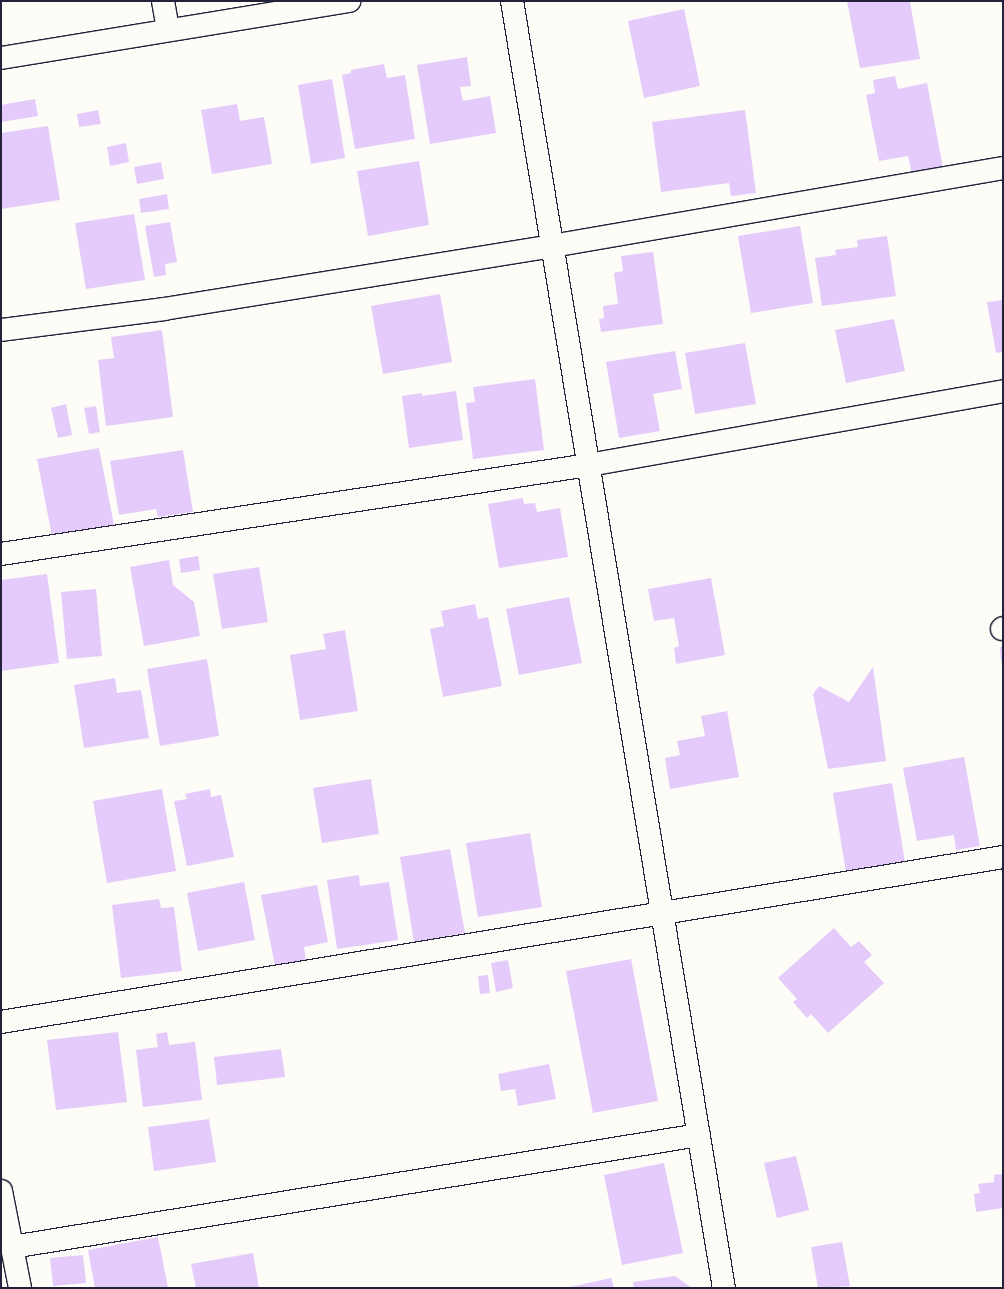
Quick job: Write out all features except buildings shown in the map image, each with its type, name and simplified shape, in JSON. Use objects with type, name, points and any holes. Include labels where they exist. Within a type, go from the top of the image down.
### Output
[{"type":"street","points":[[163,1],[168,30]]},
{"type":"street","points":[[1,58],[350,1]]},
{"type":"street","points":[[512,1],[724,1288]]},
{"type":"street","points":[[1,330],[164,309],[552,246],[1003,168]]},
{"type":"street","points":[[1,554],[589,465],[1003,391]]},
{"type":"street","points":[[1,1022],[1003,857]]},
{"type":"street","points":[[12,1247],[699,1136]]},
{"type":"street","points":[[1,1191],[20,1288]]}]
